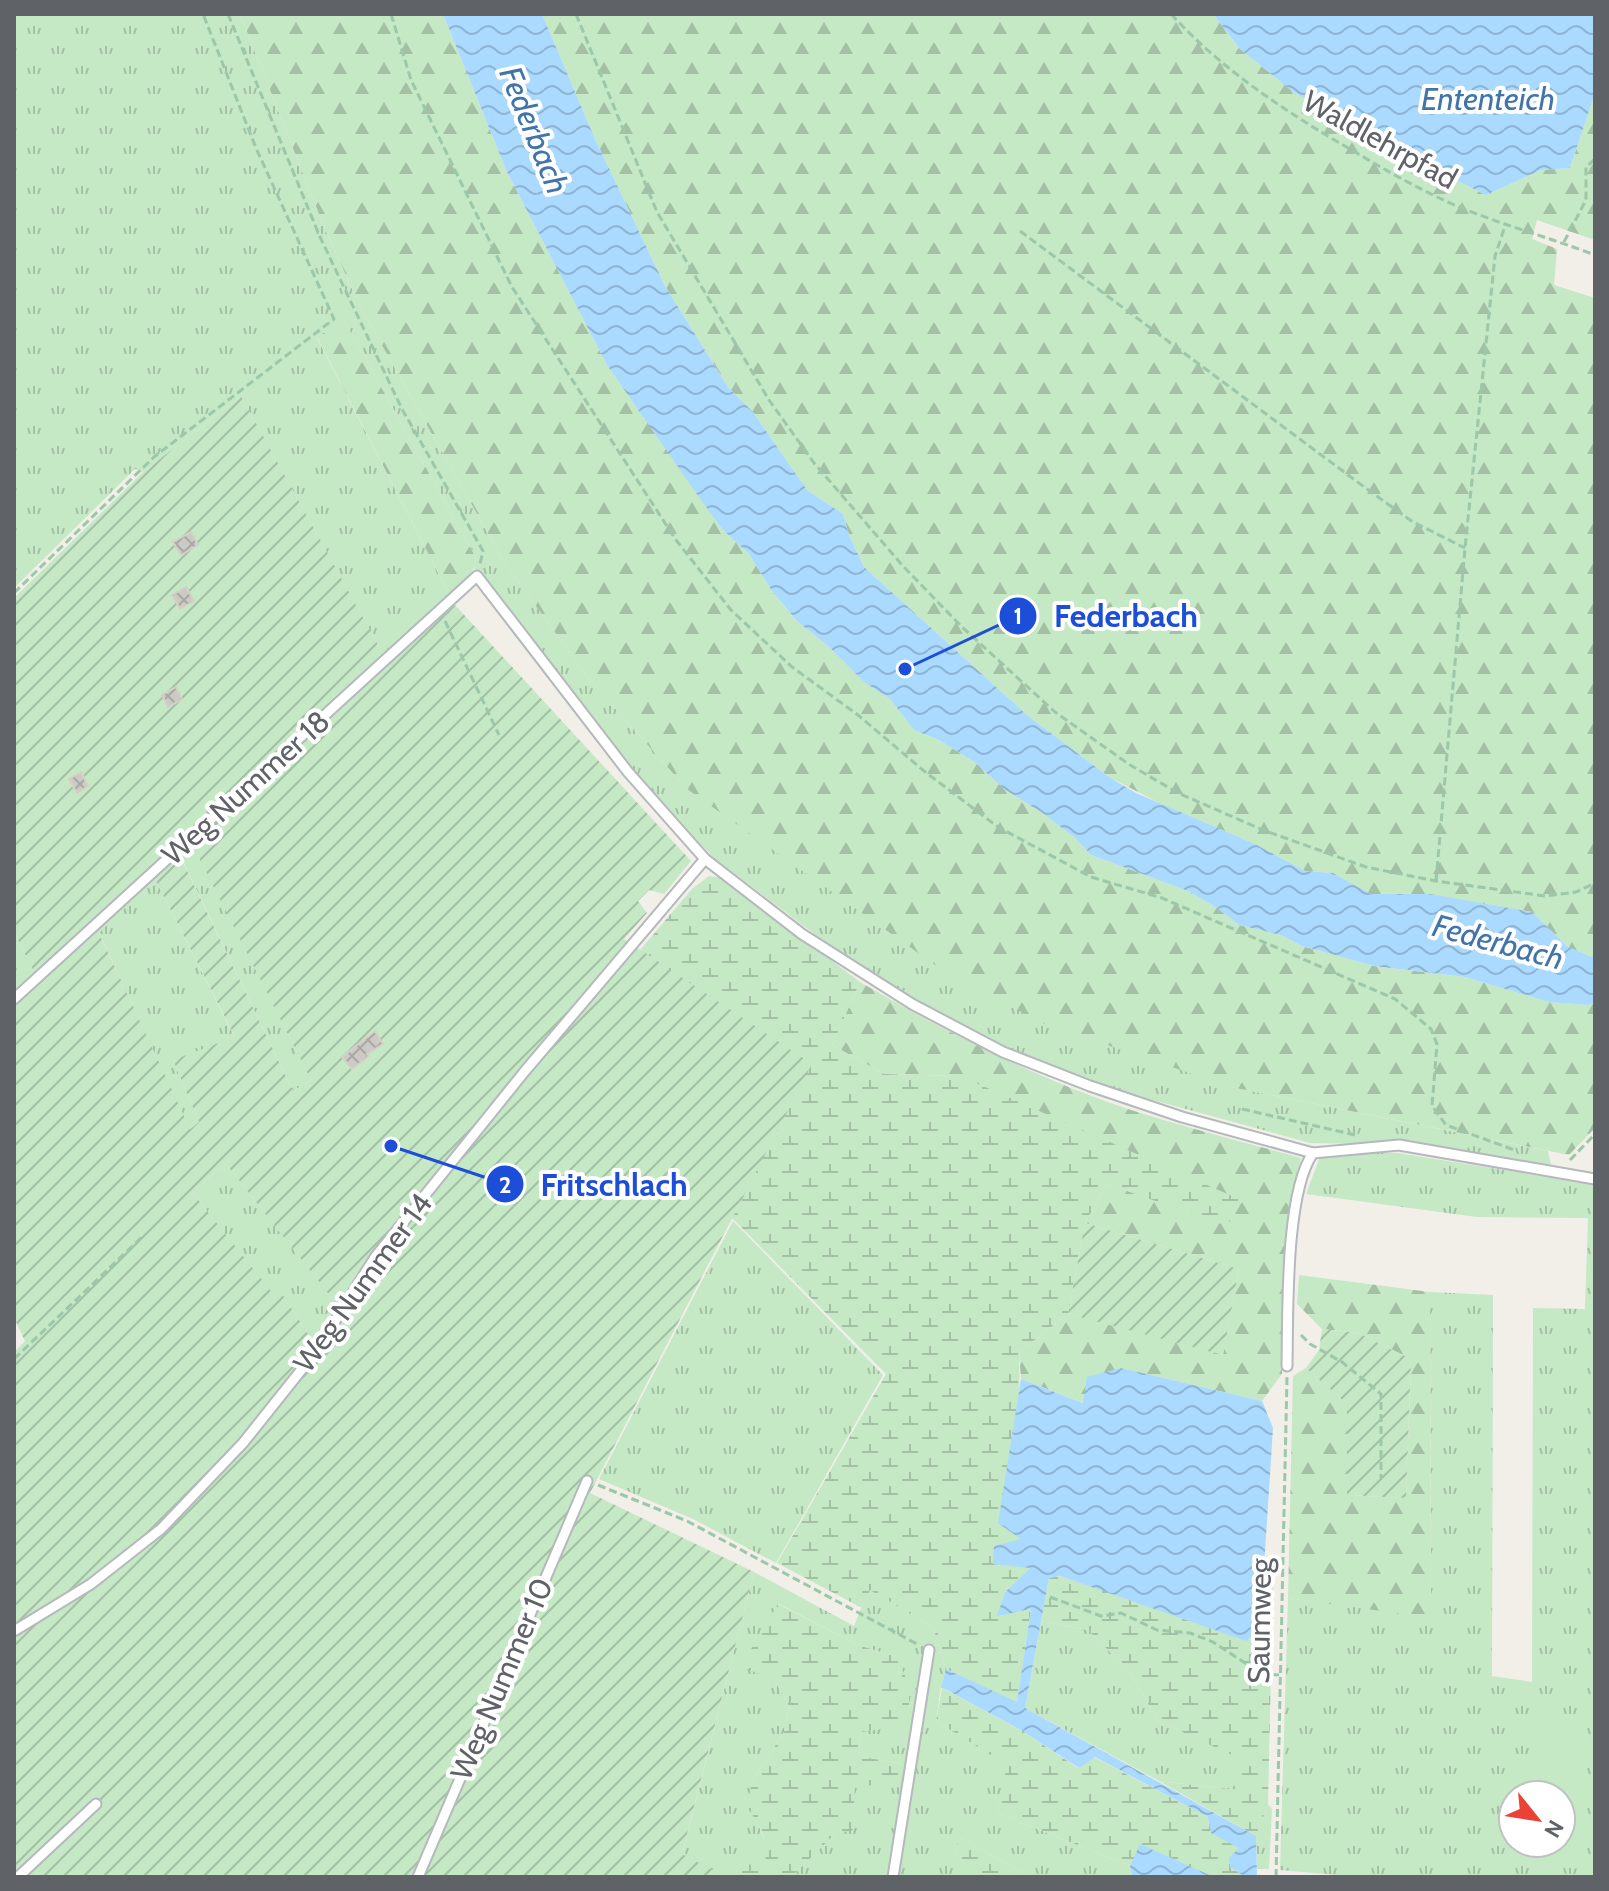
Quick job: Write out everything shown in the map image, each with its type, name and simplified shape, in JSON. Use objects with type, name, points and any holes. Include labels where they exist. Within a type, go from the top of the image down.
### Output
[{"type":"lane","name":"Weg Nummer 18","points":[[14,999],[477,576]]},
{"type":"lane","points":[[477,576],[628,772],[705,859],[802,934],[912,1004],[1003,1052],[1090,1086],[1182,1117],[1313,1153],[1399,1145],[1595,1179]]},
{"type":"lane","name":"Weg Nummer 14","points":[[14,1631],[91,1584],[161,1529],[243,1443],[314,1354],[376,1256],[525,1071],[705,859]]},
{"type":"lane","points":[[1287,1366],[1287,1320],[1297,1193],[1305,1164],[1313,1153]]},
{"type":"lane","name":"Weg Nummer 10","points":[[418,1877],[587,1481]]},
{"type":"lane","points":[[893,1877],[929,1650]]},
{"type":"lane","points":[[18,1877],[96,1804]]},
{"type":"path","points":[[14,593],[154,457],[334,319],[256,148],[203,14]]},
{"type":"path","points":[[228,14],[320,237],[402,409],[483,551],[477,576]]},
{"type":"path","points":[[391,14],[411,80],[512,287],[676,540],[731,610],[792,667],[858,715],[924,771],[998,827],[1091,877],[1162,898],[1395,999],[1431,1029],[1437,1044],[1432,1106],[1446,1125],[1526,1154]]},
{"type":"path","points":[[576,14],[657,212],[769,400],[814,463],[903,566],[962,627],[1055,712],[1130,765],[1178,793],[1263,830],[1366,867],[1436,881],[1545,896],[1576,892],[1595,883]]},
{"type":"path","name":"Waldlehrpfad","points":[[1171,14],[1265,97],[1418,189],[1471,212],[1595,255]]},
{"type":"path","points":[[1564,242],[1586,200],[1586,167],[1595,159]]},
{"type":"path","points":[[1436,881],[1465,548],[1495,256],[1506,223]]},
{"type":"path","points":[[1020,231],[1413,522],[1465,548]]},
{"type":"path","points":[[439,611],[499,735]]},
{"type":"path","points":[[1242,1109],[1356,1136]]},
{"type":"path","points":[[1557,1174],[1595,1134]]},
{"type":"path","points":[[14,1359],[142,1237]]},
{"type":"path","points":[[1287,1320],[1310,1344],[1342,1362],[1381,1394],[1381,1478]]},
{"type":"path","name":"Saumweg","points":[[1276,1877],[1287,1366]]},
{"type":"path","points":[[587,1481],[687,1521],[929,1650]]},
{"type":"path","points":[[1050,1597],[1101,1616],[1121,1613],[1157,1630],[1190,1633],[1213,1642],[1262,1674],[1279,1675]]},
{"type":"green space","points":[[14,14],[240,14],[325,229],[361,308],[504,562],[588,678],[687,789],[726,815],[1231,1087],[1548,1151],[1552,1170],[1364,1144],[1310,1143],[1105,1087],[1000,1045],[928,1008],[837,951],[713,857],[653,795],[599,729],[486,578],[473,568],[476,558],[344,320],[317,338],[450,596],[384,656],[241,396],[143,472],[135,469],[14,588]]},
{"type":"green space","points":[[240,14],[443,14],[507,172],[607,365],[723,530],[749,554],[772,591],[798,622],[828,646],[864,682],[890,699],[914,730],[939,740],[976,763],[1004,789],[1075,838],[1091,855],[1188,891],[1239,925],[1281,935],[1302,946],[1374,966],[1465,977],[1549,1002],[1595,1003],[1595,1128],[1569,1155],[1231,1087],[1045,1024],[955,979],[687,789],[588,678],[504,562],[361,308],[325,229]]},
{"type":"green space","points":[[542,14],[1213,14],[1240,49],[1292,91],[1362,133],[1486,195],[1541,170],[1570,168],[1595,93],[1595,240],[1537,220],[1532,239],[1557,249],[1554,285],[1595,298],[1595,958],[1568,947],[1532,912],[1415,894],[1371,894],[1333,873],[1305,871],[1255,844],[1163,805],[1109,777],[1027,715],[864,567],[843,514],[807,490],[753,412],[728,387],[665,286],[595,139]]},
{"type":"green space","points":[[344,320],[476,558],[472,573],[450,596],[317,337]]},
{"type":"green space","points":[[241,396],[388,663],[455,605],[691,861],[664,894],[649,890],[638,901],[647,913],[624,939],[812,1064],[590,1493],[754,1572],[682,1854],[727,1877],[14,1877],[14,1352],[25,1341],[14,1318],[14,991],[34,972],[14,932],[14,598],[143,472]],"holes":[[[193,846],[311,1080],[293,1091],[180,856]],[[155,879],[235,1037],[173,1060],[199,1122],[190,1129],[99,933]],[[226,1164],[339,1307],[315,1345],[283,1295],[278,1300],[192,1192]]]},
{"type":"green space","points":[[193,845],[311,1080],[293,1091],[180,855]]},
{"type":"green space","points":[[709,876],[722,878],[860,982],[832,1045],[884,1074],[960,1076],[1241,1200],[1227,1226],[1107,1184],[1085,1223],[1068,1314],[1019,1352],[1022,1539],[993,1564],[1031,1567],[1005,1592],[998,1615],[1031,1609],[1017,1703],[946,1669],[933,1627],[870,1590],[862,1608],[777,1563],[886,1374],[732,1218],[811,1064],[640,950],[692,889]]},
{"type":"green space","points":[[155,879],[235,1038],[173,1060],[199,1122],[189,1129],[99,932]]},
{"type":"green space","points":[[14,932],[34,972],[14,991]]},
{"type":"green space","points":[[860,982],[958,1036],[1060,1084],[1152,1117],[1301,1158],[1291,1195],[1282,1374],[1262,1401],[1121,1368],[1084,1403],[1021,1379],[1019,1352],[1068,1314],[1223,1354],[1239,1269],[1085,1223],[1107,1184],[1227,1225],[960,1076],[884,1074],[832,1045]]},
{"type":"green space","points":[[1365,1152],[1398,1153],[1595,1185],[1595,1877],[1358,1877],[1280,1870],[1288,1598],[1431,1617],[1430,1292],[1493,1295],[1492,1676],[1532,1682],[1533,1308],[1585,1309],[1588,1218],[1477,1217],[1306,1194],[1320,1157]]},
{"type":"green space","points":[[226,1164],[340,1308],[315,1345],[283,1295],[278,1301],[192,1192]]},
{"type":"green space","points":[[733,1221],[883,1375],[776,1563],[693,1519],[599,1479]]},
{"type":"green space","points":[[1085,1223],[1239,1269],[1223,1355],[1068,1314]]},
{"type":"green space","points":[[1299,1275],[1430,1292],[1431,1618],[1288,1598],[1293,1376],[1306,1368],[1347,1404],[1348,1495],[1406,1498],[1411,1359],[1358,1333],[1322,1329],[1297,1304]]},
{"type":"green space","points":[[1322,1329],[1358,1333],[1411,1359],[1406,1498],[1347,1495],[1347,1404],[1306,1368],[1319,1350]]},
{"type":"green space","points":[[754,1572],[854,1626],[869,1589],[933,1627],[946,1669],[936,1721],[1008,1765],[997,1813],[1130,1866],[1132,1877],[1030,1877],[960,1838],[954,1853],[978,1877],[791,1877],[835,1834],[855,1783],[907,1765],[858,1756],[861,1732],[896,1657],[858,1645],[779,1604],[775,1681],[789,1706],[784,1732],[752,1781],[757,1821],[767,1847],[765,1864],[738,1866],[735,1877],[727,1877],[682,1855]]},
{"type":"green space","points":[[1060,1576],[1246,1640],[1260,1628],[1264,1580],[1273,1579],[1268,1804],[1256,1836],[1159,1781],[1238,1790],[1243,1760],[1158,1721],[1129,1671],[1088,1630],[1041,1621],[1049,1578]]},
{"type":"green space","points":[[778,1604],[858,1645],[896,1657],[912,1690],[904,1726],[861,1732],[858,1756],[907,1765],[903,1788],[855,1784],[853,1830],[835,1834],[791,1877],[735,1877],[738,1866],[765,1863],[762,1834],[747,1808],[752,1781],[784,1732],[789,1706],[775,1681],[741,1666]]},
{"type":"green space","points":[[1041,1621],[1088,1630],[1129,1671],[1158,1721],[1244,1760],[1238,1790],[1159,1781],[1025,1708]]},
{"type":"green space","points":[[942,1688],[1021,1730],[1078,1768],[1094,1757],[1208,1817],[1240,1849],[1230,1867],[1245,1877],[1214,1877],[1141,1845],[1130,1866],[997,1813],[1007,1765],[936,1721]]},
{"type":"green space","points":[[1533,1714],[1585,1715],[1582,1869],[1532,1865],[1532,1859],[1577,1859],[1577,1779],[1533,1779]]},
{"type":"green space","points":[[1268,1804],[1272,1809],[1269,1869],[1257,1869],[1256,1836]]},
{"type":"green space","points":[[960,1838],[1030,1877],[978,1877],[954,1853]]},
{"type":"water","points":[[443,14],[542,14],[595,139],[665,286],[728,387],[753,412],[807,490],[843,514],[864,567],[1027,715],[1109,777],[1136,793],[1255,844],[1305,871],[1333,873],[1371,894],[1430,894],[1532,912],[1568,947],[1595,958],[1595,1003],[1549,1002],[1465,977],[1374,966],[1302,946],[1281,935],[1239,925],[1188,891],[1091,855],[1075,838],[1004,789],[976,763],[939,740],[914,730],[890,699],[864,682],[828,646],[798,622],[772,591],[749,554],[723,530],[607,365],[507,172]]},
{"type":"water","name":"Ententeich","points":[[1213,14],[1595,14],[1595,93],[1570,168],[1541,170],[1486,195],[1362,133],[1292,91],[1240,49]]},
{"type":"water","points":[[1121,1368],[1262,1401],[1273,1428],[1260,1628],[1246,1641],[1060,1576],[1049,1578],[1025,1708],[1256,1836],[1257,1877],[1245,1877],[1230,1867],[1229,1858],[1239,1848],[1211,1833],[1208,1817],[1095,1757],[1079,1768],[1021,1730],[941,1687],[946,1669],[1017,1702],[1031,1609],[997,1616],[1005,1592],[1030,1568],[993,1564],[994,1546],[1021,1539],[998,1523],[1021,1379],[1083,1403],[1087,1377]]},
{"type":"water","points":[[1140,1844],[1214,1877],[1132,1877],[1130,1866]]},
{"type":"building","points":[[191,532],[198,545],[181,555],[173,542]]},
{"type":"building","points":[[186,587],[194,601],[180,609],[172,595]]},
{"type":"building","points":[[176,687],[182,699],[168,707],[162,695]]},
{"type":"building","points":[[81,772],[88,786],[77,793],[69,779]]},
{"type":"building","points":[[375,1031],[383,1044],[352,1069],[342,1057]]},
{"type":"place","name":"Federbach","points":[[905,669]]},
{"type":"place","name":"Fritschlach","points":[[391,1146]]}]
